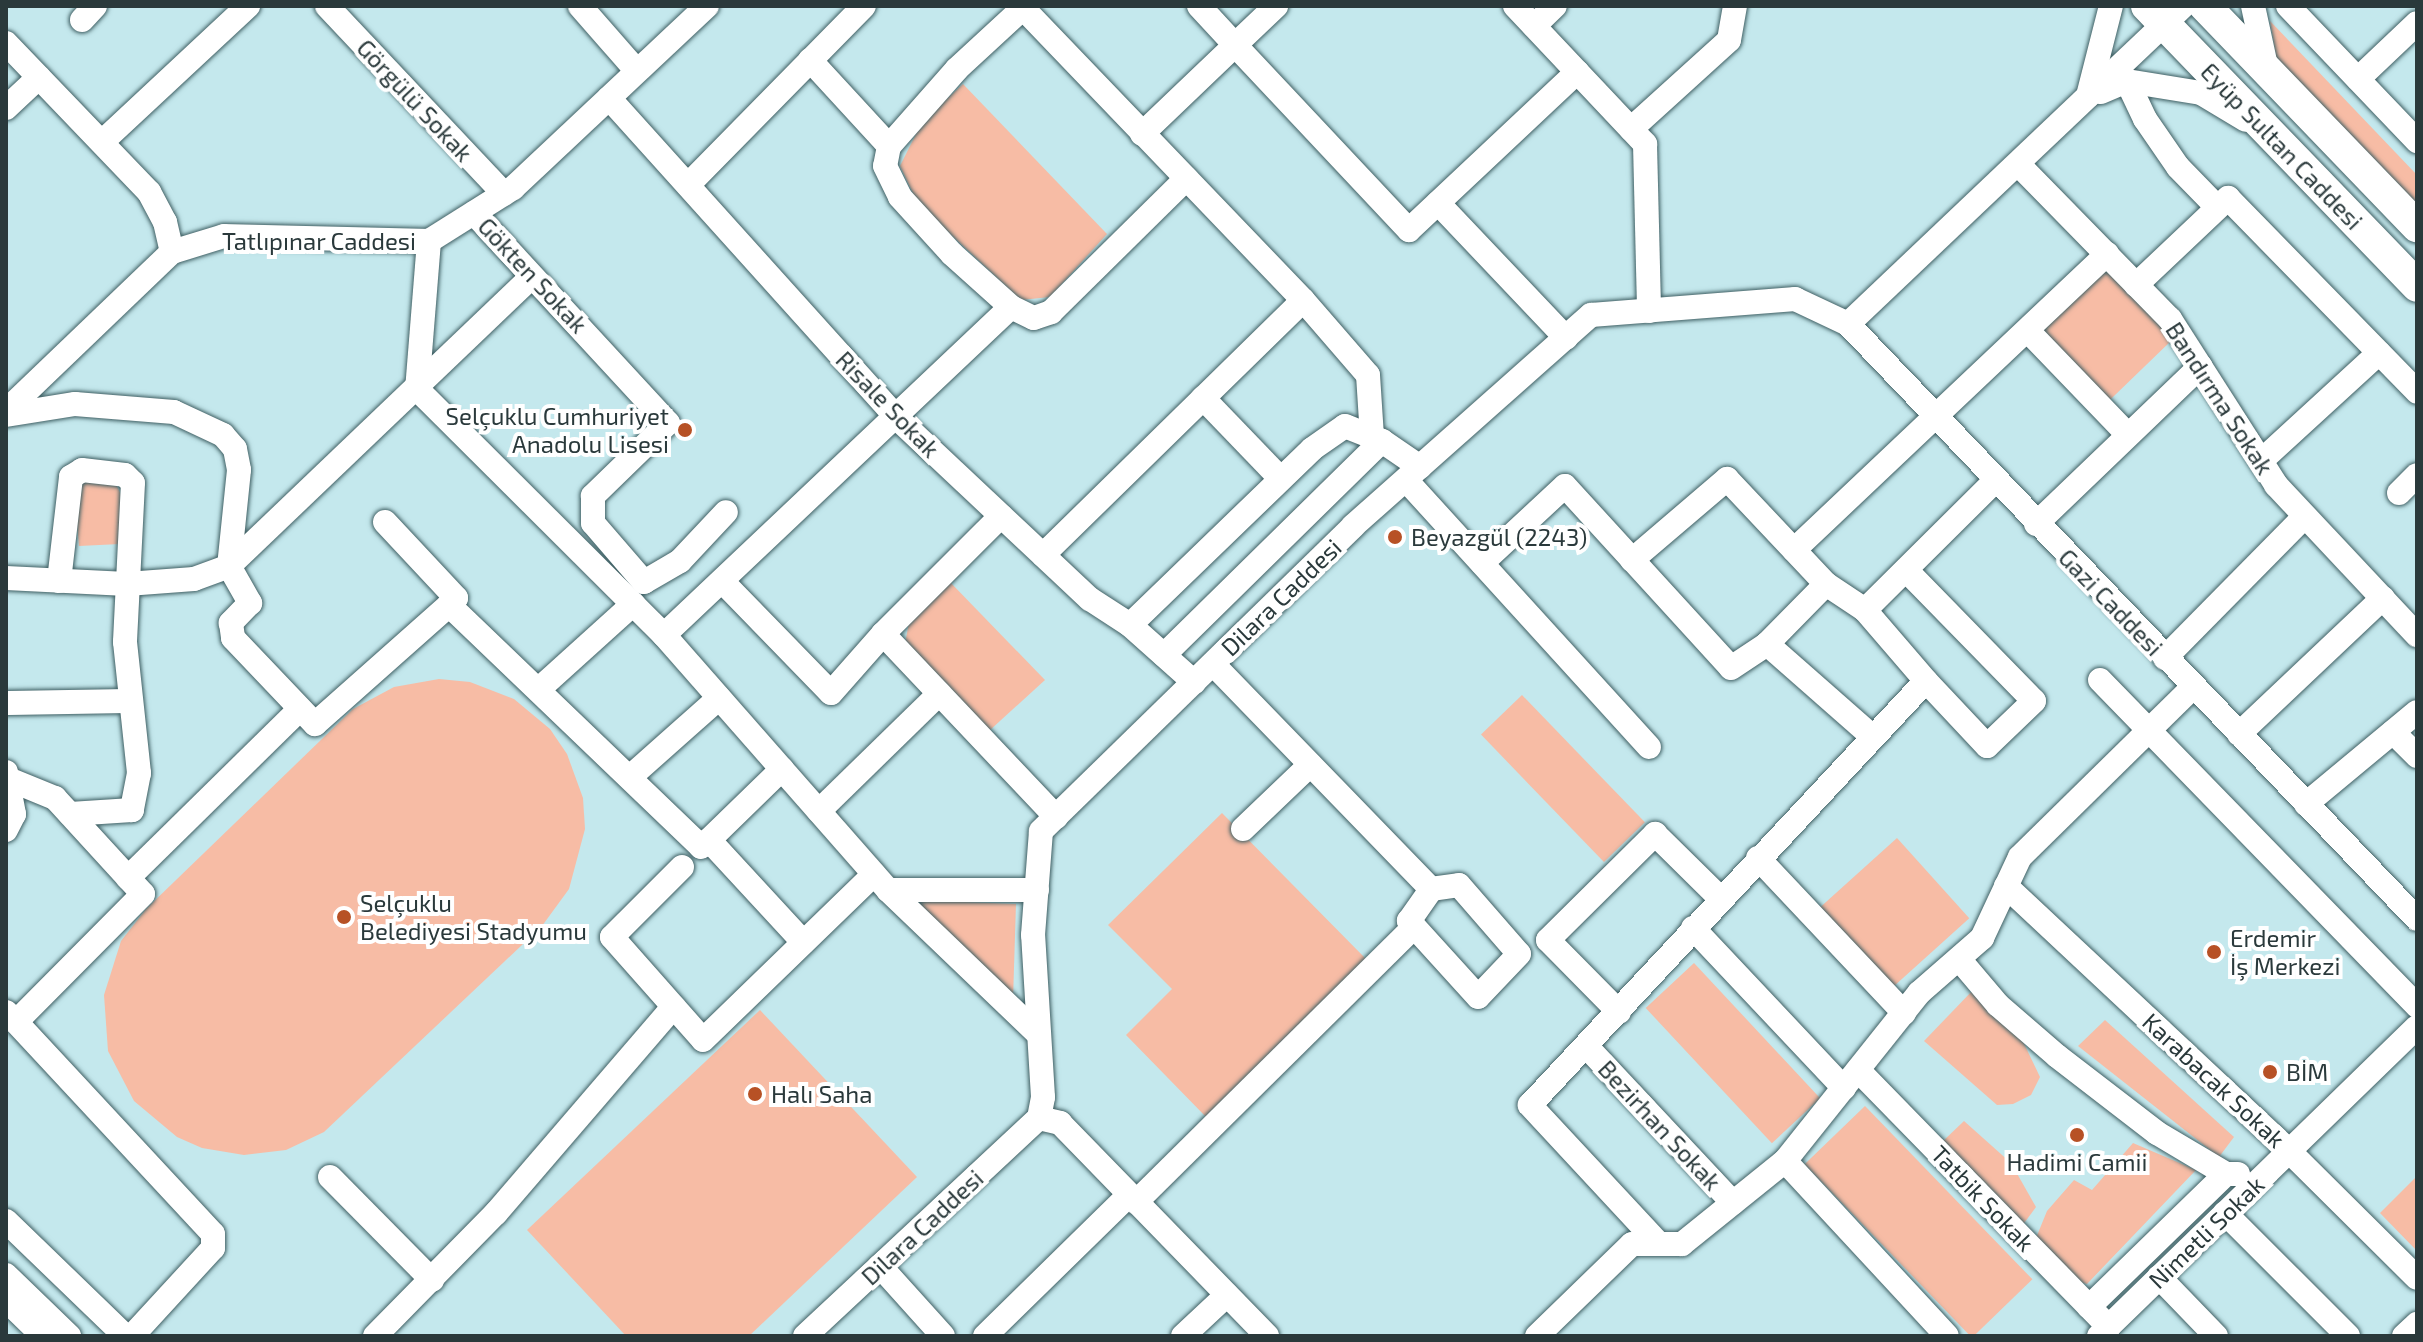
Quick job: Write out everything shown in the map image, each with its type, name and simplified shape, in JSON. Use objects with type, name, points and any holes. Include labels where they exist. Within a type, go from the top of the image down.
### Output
[{"type":"main road","name":"Eyüp Sultan Caddesi","points":[[2205,6],[2417,226]]},
{"type":"main road","name":"Eyüp Sultan Caddesi","points":[[2165,12],[2270,135],[2417,286]]},
{"type":"street","points":[[102,142],[248,6]]},
{"type":"street","name":"Görgülü Sokak","points":[[327,6],[504,194]]},
{"type":"street","points":[[580,6],[637,71]]},
{"type":"street","name":"Tatlıpınar Caddesi","points":[[6,411],[172,252],[224,236],[429,241],[504,194],[707,6]]},
{"type":"street","points":[[688,185],[864,6]]},
{"type":"street","points":[[1199,6],[1409,230],[1577,72]]},
{"type":"street","points":[[1142,134],[1276,6]]},
{"type":"street","points":[[1515,6],[1645,144],[1649,311]]},
{"type":"street","points":[[1534,26],[1555,6]]},
{"type":"street","points":[[1631,129],[1729,40],[1735,6]]},
{"type":"street","points":[[2088,98],[2111,6]]},
{"type":"street","points":[[2253,6],[2256,36],[2268,72]]},
{"type":"street","points":[[2288,6],[2417,141]]},
{"type":"street","points":[[1186,179],[1051,312],[1034,318],[1011,307],[952,254],[900,197],[885,166],[889,146],[957,69],[1022,7],[1303,300],[1368,375],[1377,439]]},
{"type":"street","points":[[1848,324],[2088,98],[2165,12]]},
{"type":"street","points":[[2358,79],[2417,23]]},
{"type":"street","points":[[6,43],[159,206],[172,252]]},
{"type":"street","points":[[810,60],[889,146]]},
{"type":"street","points":[[6,108],[39,77]]},
{"type":"street","points":[[2088,98],[2127,81],[2201,93],[2270,135]]},
{"type":"street","points":[[2127,81],[2145,119],[2178,167],[2217,207]]},
{"type":"street","name":"Risale Sokak","points":[[609,98],[898,419],[1090,599],[1130,625],[1194,682]]},
{"type":"street","name":"Bandırma Sokak","points":[[2019,165],[2170,319],[2261,461],[2305,516],[2417,635]]},
{"type":"street","points":[[2136,285],[2228,198],[2417,392]]},
{"type":"street","points":[[1438,203],[1566,338]]},
{"type":"street","name":"Gökten Sokak","points":[[474,213],[530,278],[592,338],[668,423],[593,496],[593,523],[644,582],[680,561],[726,512]]},
{"type":"street","points":[[429,241],[417,389],[664,635],[881,882],[1039,1035]]},
{"type":"street","points":[[1794,550],[1901,446],[1936,420],[2107,254]]},
{"type":"street","points":[[6,578],[127,584],[194,579],[229,566],[530,278]]},
{"type":"street","name":"Dilara Caddesi","points":[[805,1336],[1039,1118],[1039,1035],[1033,935],[1041,831],[1413,473],[1591,315],[1795,299]]},
{"type":"street","name":"Gazi Caddesi","points":[[1795,299],[1848,324],[1936,420],[2417,919]]},
{"type":"street","points":[[1043,555],[1303,300]]},
{"type":"street","points":[[664,635],[898,419],[1011,307]]},
{"type":"street","points":[[2028,331],[2128,435]]},
{"type":"street","points":[[2261,461],[2379,353]]},
{"type":"street","points":[[2036,524],[2201,366]]},
{"type":"street","points":[[1203,398],[1281,479]]},
{"type":"street","points":[[6,422],[6,411],[75,404],[174,412],[223,435],[235,449],[239,470],[229,566],[250,603],[231,623],[233,638],[315,724],[456,598],[385,522]]},
{"type":"street","points":[[1130,625],[1281,479],[1345,426],[1377,439],[1413,473],[1482,563],[1649,747]]},
{"type":"street","points":[[1164,655],[1377,439]]},
{"type":"street","points":[[59,581],[71,477],[82,470],[125,475],[133,483],[125,642],[139,773],[132,810],[70,814]]},
{"type":"street","points":[[2399,493],[2417,475]]},
{"type":"street","points":[[1632,560],[1727,479],[1826,584],[1865,610],[1987,746],[2034,701],[1906,570]]},
{"type":"street","points":[[1865,610],[1995,481]]},
{"type":"street","points":[[1482,563],[1565,486],[1731,668],[1767,644],[1826,584]]},
{"type":"street","points":[[722,581],[831,693],[883,634],[1001,516]]},
{"type":"street","points":[[2165,658],[2305,516]]},
{"type":"street","points":[[2239,734],[2383,598]]},
{"type":"street","points":[[539,689],[633,604]]},
{"type":"street","points":[[449,605],[701,847],[782,769]]},
{"type":"street","points":[[883,634],[1056,817]]},
{"type":"street","points":[[1767,644],[1873,737]]},
{"type":"street","points":[[1213,664],[1431,889]]},
{"type":"street","points":[[2100,680],[2417,1006]]},
{"type":"street","points":[[1659,1244],[1530,1105],[1588,1048],[1720,898],[1926,681]]},
{"type":"street","points":[[1543,1334],[1632,1244],[1682,1244],[1785,1161],[1904,1013],[1982,938],[2020,857],[2193,687]]},
{"type":"street","points":[[819,811],[939,694]]},
{"type":"street","points":[[630,777],[719,698]]},
{"type":"street","points":[[6,703],[131,701]]},
{"type":"street","points":[[128,878],[300,709]]},
{"type":"street","points":[[2306,804],[2417,712]]},
{"type":"street","points":[[2393,732],[2417,756]]},
{"type":"street","points":[[1243,829],[1310,765]]},
{"type":"street","points":[[6,776],[55,798],[143,894],[11,1017],[213,1234],[213,1248],[132,1336]]},
{"type":"street","points":[[6,776],[14,814],[6,830]]},
{"type":"street","points":[[1619,1012],[1548,940],[1655,834],[1720,898]]},
{"type":"street","points":[[709,840],[803,942]]},
{"type":"street","points":[[1758,858],[1904,1013]]},
{"type":"street","points":[[682,867],[612,937],[703,1040],[803,942],[881,882],[1037,890]]},
{"type":"street","points":[[1459,885],[1519,954],[1478,997],[1409,921],[1431,889],[1459,885]]},
{"type":"street","name":"Karabacak Sokak","points":[[2006,886],[2289,1151],[2417,1278]]},
{"type":"street","points":[[985,1336],[1133,1199],[1414,927]]},
{"type":"street","name":"Tatbik Sokak","points":[[1693,928],[2089,1307],[2104,1331]]},
{"type":"street","points":[[1959,959],[1998,1005],[2057,1056],[2157,1133],[2226,1174],[2265,1175]]},
{"type":"street","points":[[375,1336],[432,1280],[673,1007]]},
{"type":"street","name":"Nimetli Sokak","points":[[2104,1331],[2417,1027]]},
{"type":"street","name":"Bezirhan Sokak","points":[[1588,1048],[1733,1203]]},
{"type":"street","points":[[1039,1118],[1060,1123],[1267,1336]]},
{"type":"street","points":[[1785,1161],[1947,1336]]},
{"type":"street","points":[[2089,1307],[2226,1174]]},
{"type":"street","points":[[330,1177],[432,1280]]},
{"type":"street","points":[[2225,1213],[2348,1336]]},
{"type":"street","points":[[6,1221],[125,1336]]},
{"type":"street","points":[[880,1266],[943,1336]]},
{"type":"street","points":[[18,1299],[55,1268]]},
{"type":"street","points":[[6,1275],[43,1336]]},
{"type":"street","points":[[2159,1277],[2216,1336]]},
{"type":"street","points":[[1183,1336],[1227,1295]]},
{"type":"street","points":[[18,1299],[69,1336]]},
{"type":"street","points":[[2404,1336],[2417,1324]]},
{"type":"shaded area","points":[[2270,21],[2417,175],[2417,206],[2277,61]]},
{"type":"shaded area","points":[[963,84],[1107,234],[1050,297],[1021,300],[918,204],[900,166],[922,122]]},
{"type":"shaded area","points":[[2105,267],[2174,338],[2108,401],[2040,330]]},
{"type":"shaded area","points":[[114,480],[123,499],[120,544],[79,546],[74,492],[82,482]]},
{"type":"shaded area","points":[[950,582],[1045,680],[989,731],[905,644],[909,622]]},
{"type":"shaded area","name":"Selçuklu Belediyesi Stadyumu","points":[[439,679],[470,682],[514,699],[550,729],[567,754],[583,798],[585,829],[569,889],[542,926],[324,1132],[286,1150],[244,1155],[202,1148],[177,1137],[134,1101],[108,1051],[104,995],[121,941],[146,909],[353,709],[394,687]]},
{"type":"shaded area","points":[[1522,695],[1645,822],[1604,862],[1481,735]]},
{"type":"shaded area","points":[[1222,813],[1367,960],[1207,1118],[1126,1035],[1172,989],[1108,925]]},
{"type":"shaded area","points":[[1897,838],[1969,918],[1893,987],[1820,907]]},
{"type":"shaded area","points":[[913,900],[1016,904],[1013,999]]},
{"type":"shaded area","points":[[1694,963],[1820,1098],[1772,1143],[1646,1008]]},
{"type":"shaded area","points":[[1974,989],[2018,1031],[2040,1077],[2031,1095],[2013,1104],[1997,1105],[1924,1041]]},
{"type":"shaded area","name":"Halı Saha","points":[[760,1010],[917,1177],[749,1336],[626,1336],[527,1230]]},
{"type":"shaded area","points":[[2105,1020],[2234,1137],[2219,1157],[2078,1046]]},
{"type":"shaded area","points":[[1865,1106],[2032,1279],[1970,1336],[1805,1164]]},
{"type":"shaded area","points":[[1964,1121],[2011,1163],[2036,1207],[2022,1226],[1941,1143]]},
{"type":"shaded area","points":[[2133,1143],[2196,1170],[2087,1284],[2076,1281],[2036,1238],[2047,1211],[2074,1180],[2092,1190]]},
{"type":"shaded area","points":[[2417,1176],[2417,1251],[2380,1213]]},
{"type":"place","name":"Selçuklu Cumhuriyet Anadolu Lisesi","points":[[685,430]]},
{"type":"place","name":"Beyazgül (2243)","points":[[1395,537]]},
{"type":"place","name":"Selçuklu Belediyesi Stadyumu","points":[[344,917]]},
{"type":"place","name":"Erdemir İş Merkezi","points":[[2214,952]]},
{"type":"place","name":"BİM","points":[[2270,1072]]},
{"type":"place","name":"Halı Saha","points":[[755,1094]]},
{"type":"place","name":"Hadimi Camii","points":[[2077,1135]]}]
